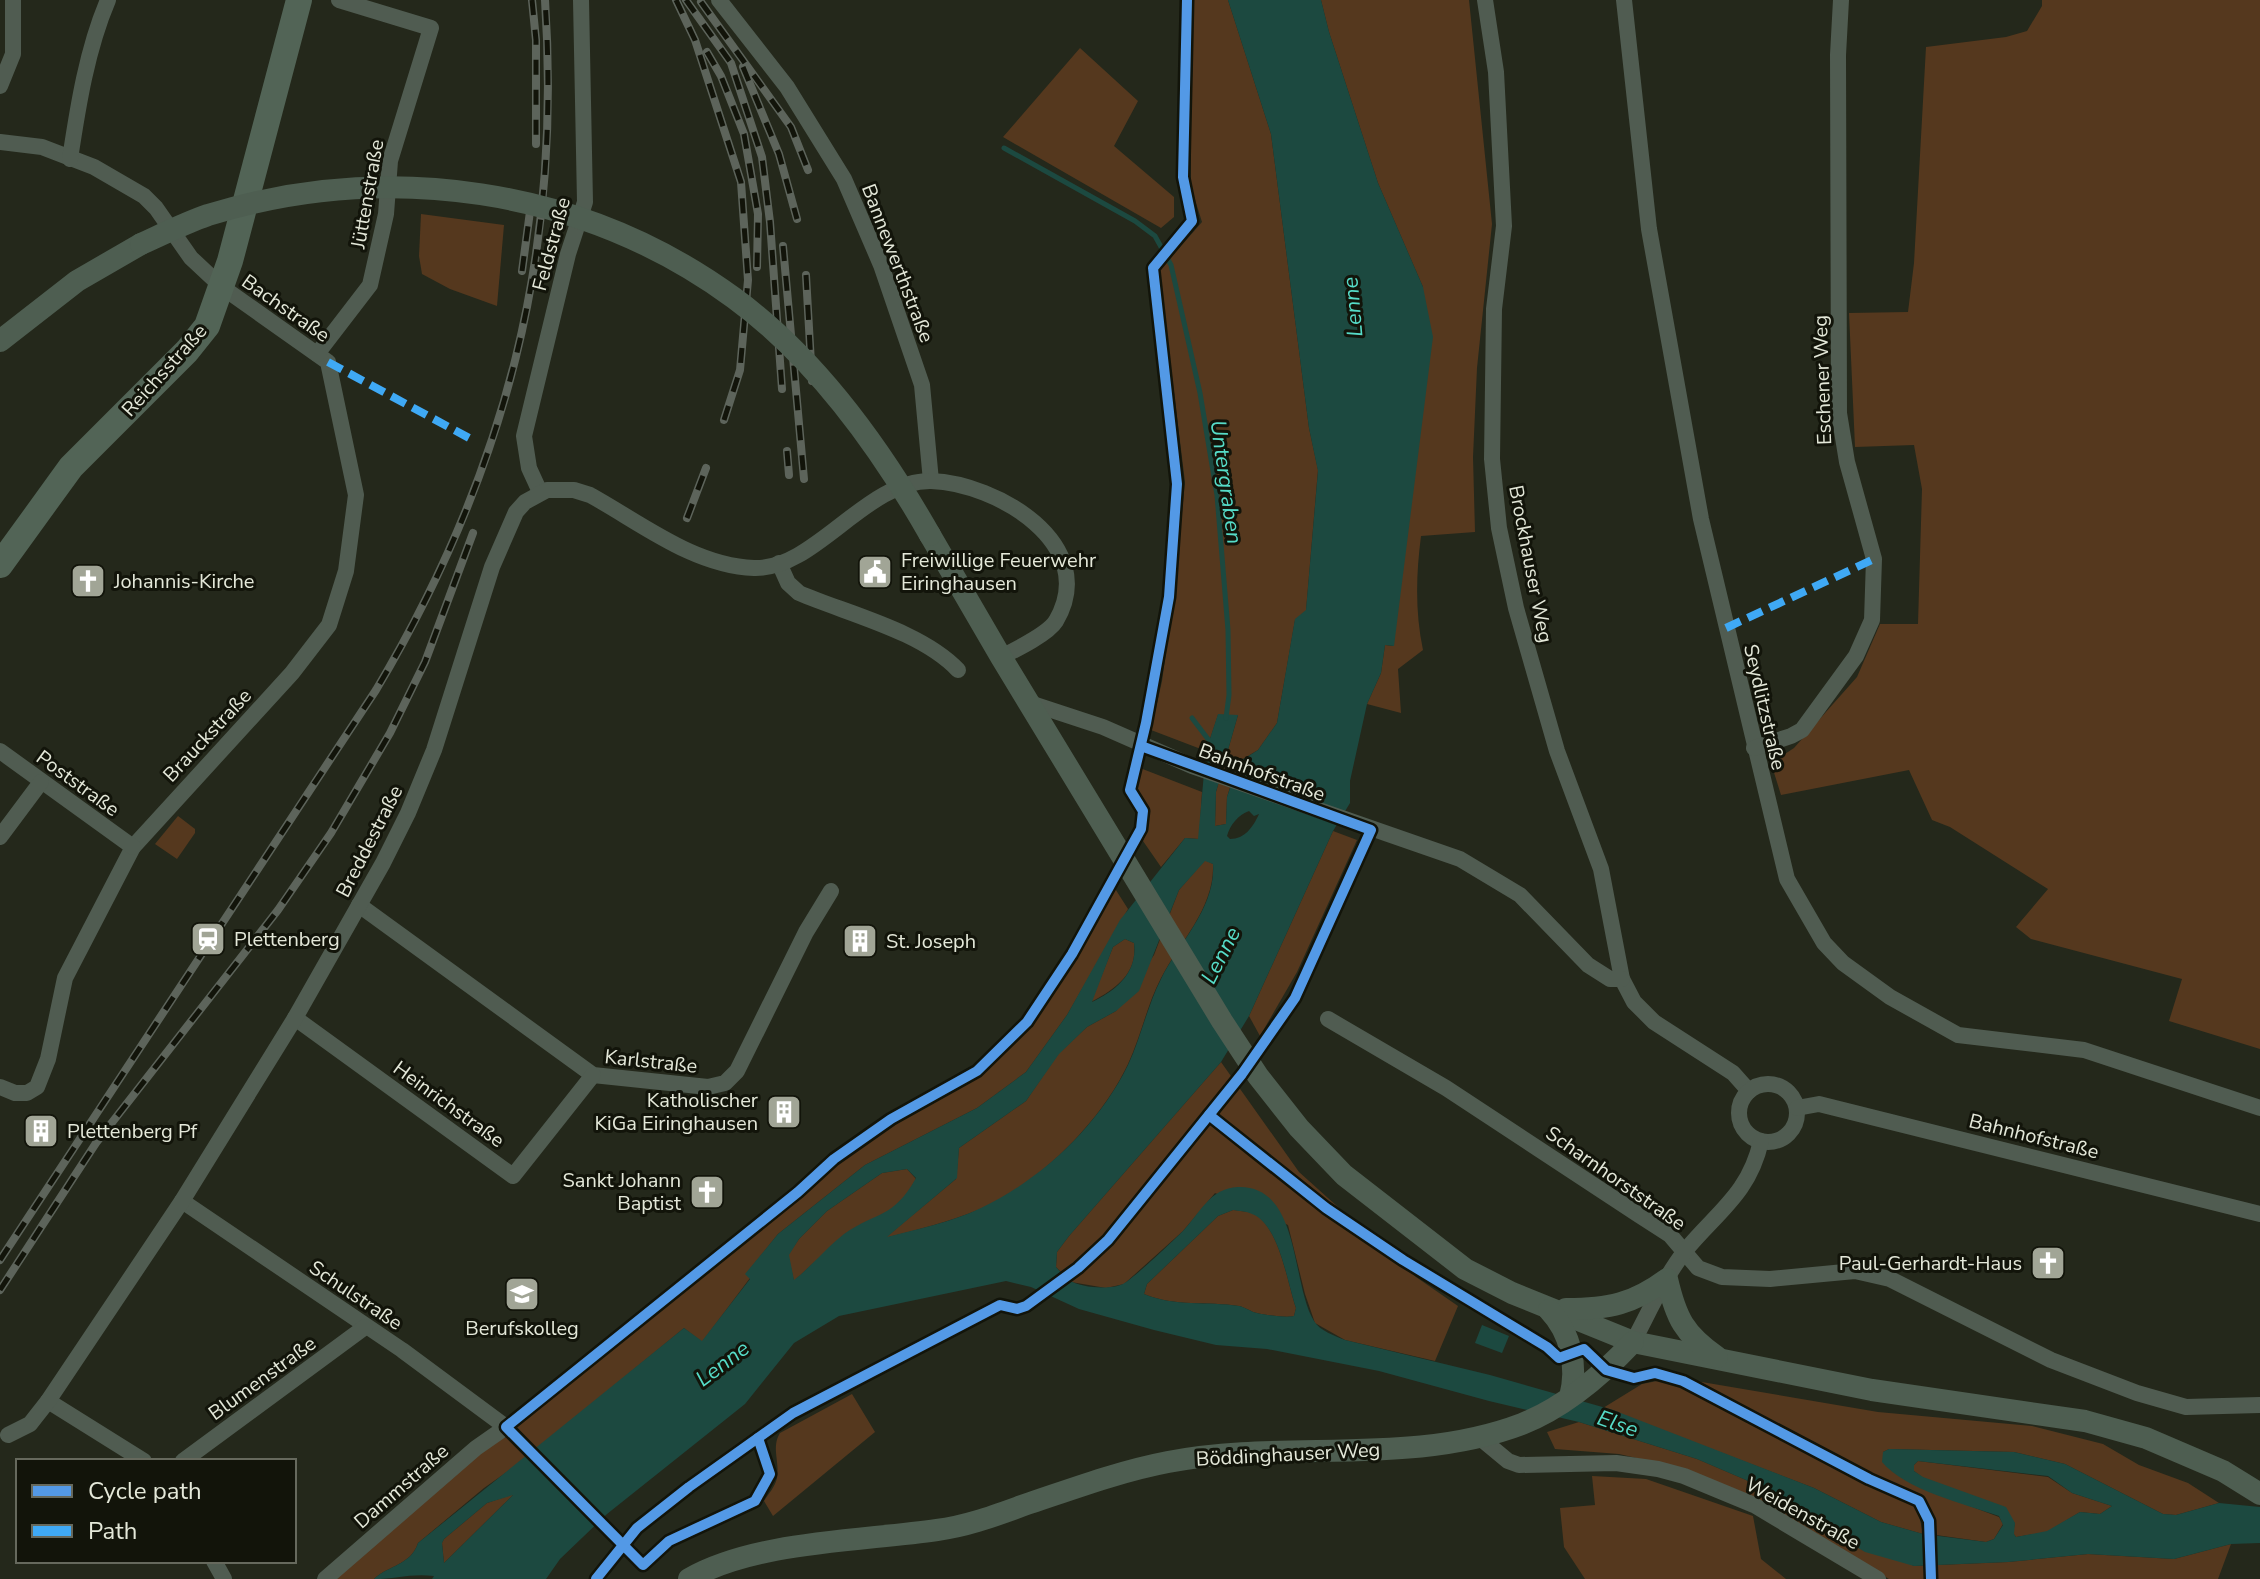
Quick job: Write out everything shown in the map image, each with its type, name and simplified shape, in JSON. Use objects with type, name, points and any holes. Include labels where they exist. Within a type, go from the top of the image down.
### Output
[{"type":"main road","name":"Reichsstraße","points":[[0,565],[71,467],[187,351],[207,326],[222,287],[299,0]]},
{"type":"main road","points":[[4,330],[77,281],[141,244],[221,212],[267,200],[354,187],[409,186],[510,198],[563,211],[619,231],[682,263],[736,299],[800,356],[861,429],[902,486],[1001,657],[1258,1076],[1299,1128],[1344,1175],[1391,1214],[1465,1269],[1549,1310],[1633,1342],[1872,1390],[2085,1421],[2146,1438],[2223,1471],[2260,1494]]},
{"type":"main road","points":[[1549,1310],[1616,1306],[1648,1293],[1667,1279],[1679,1320],[1689,1335],[1721,1361]]},
{"type":"main road","points":[[1549,1310],[1573,1354],[1574,1375],[1570,1397]]},
{"type":"main road","name":"Böddinghauser Weg","points":[[689,1579],[731,1560],[782,1549],[960,1526],[1133,1471],[1186,1459],[1398,1448],[1479,1437],[1523,1423],[1570,1397],[1590,1383],[1633,1342]]},
{"type":"street","points":[[0,86],[13,54],[13,0]]},
{"type":"street","points":[[70,159],[90,59],[108,0]]},
{"type":"street","name":"Jüttenstraße","points":[[322,358],[370,285],[386,214],[390,161],[431,28],[339,0]]},
{"type":"street","name":"Feldstraße","points":[[540,492],[529,468],[524,436],[568,254],[585,202],[581,0]]},
{"type":"street","name":"Bannewerthstraße","points":[[719,0],[787,87],[844,179],[881,265],[922,385],[931,481]]},
{"type":"street","name":"Brockhauser Weg","points":[[1485,0],[1496,72],[1504,226],[1494,309],[1492,381],[1492,459],[1499,528],[1526,651],[1557,751],[1601,869],[1622,979]]},
{"type":"street","name":"Seydlitzstraße","points":[[1624,0],[1649,229],[1701,519],[1787,879],[1824,943],[1843,963],[1890,997],[1958,1035],[2084,1050],[2260,1108]]},
{"type":"street","name":"Eschener Weg","points":[[1754,748],[1802,730],[1856,656],[1872,620],[1874,559],[1847,462],[1839,413],[1838,55],[1841,0]]},
{"type":"street","name":"Bachstraße","points":[[0,142],[42,147],[105,173],[144,196],[191,258],[222,287],[322,358]]},
{"type":"street","name":"Brauckstraße","points":[[0,1087],[15,1093],[27,1093],[37,1087],[48,1059],[65,978],[133,847],[292,673],[329,625],[346,571],[356,495],[322,358]]},
{"type":"street","points":[[540,492],[565,489],[590,495],[697,555],[720,563],[758,569],[803,552],[880,498],[907,484],[931,481],[960,486],[999,500],[1024,515],[1057,545],[1068,577],[1066,595],[1055,623],[1020,648],[1001,657]]},
{"type":"street","name":"Breddestraße","points":[[8,1435],[30,1424],[48,1401],[182,1201],[295,1018],[359,905],[408,813],[429,762],[502,540],[516,512],[540,492]]},
{"type":"street","points":[[779,563],[788,583],[799,593],[908,637],[947,659],[958,670]]},
{"type":"street","name":"Bahnhofstraße","points":[[1030,703],[1103,727],[1192,766],[1460,859],[1520,895],[1588,965],[1610,979],[1622,979]]},
{"type":"street","name":"Poststraße","points":[[0,751],[133,847]]},
{"type":"street","points":[[0,837],[41,782]]},
{"type":"street","name":"Karlstraße","points":[[359,905],[593,1075],[708,1087],[725,1083],[737,1071],[806,932],[831,891]]},
{"type":"street","points":[[1622,979],[1634,1002],[1654,1022],[1733,1073],[1749,1091]]},
{"type":"street","name":"Heinrichstraße","points":[[295,1018],[513,1176],[593,1075]]},
{"type":"street","name":"Scharnhorststraße","points":[[1328,1019],[1456,1094],[1670,1235],[1698,1268],[1722,1277],[1770,1279],[1855,1271],[1890,1279],[2051,1360],[2137,1393],[2186,1407],[2260,1405]]},
{"type":"street","points":[[1763,1084],[1778,1085],[1791,1094],[1797,1108],[1795,1124],[1789,1134],[1775,1142],[1761,1141],[1749,1135],[1740,1122],[1740,1104],[1749,1091],[1763,1084]]},
{"type":"street","name":"Bahnhofstraße","points":[[1797,1108],[1819,1104],[2260,1214]]},
{"type":"street","name":"Böddinghauser Weg","points":[[1633,1342],[1684,1252],[1742,1189],[1756,1165],[1761,1141]]},
{"type":"street","name":"Schulstraße","points":[[182,1201],[402,1350],[506,1427]]},
{"type":"street","name":"Blumenstraße","points":[[186,1459],[365,1327]]},
{"type":"street","points":[[48,1401],[141,1459]]},
{"type":"street","name":"Dammstraße","points":[[325,1579],[476,1448],[506,1427]]},
{"type":"street","name":"Weidenstraße","points":[[1479,1437],[1508,1461],[1519,1465],[1616,1463],[1684,1476],[1754,1505],[1878,1579]]},
{"type":"shaded area","points":[[1191,0],[1228,0],[1271,134],[1309,428],[1318,470],[1306,611],[1295,620],[1277,723],[1258,750],[1238,762],[1227,797],[1226,824],[1215,826],[1216,792],[1238,715],[1218,715],[1206,751],[1151,730],[1162,681],[1174,595],[1185,482],[1159,271],[1202,222],[1191,187]]},
{"type":"shaded area","points":[[1321,0],[1469,0],[1492,224],[1477,368],[1473,457],[1475,532],[1421,536],[1417,593],[1423,650],[1398,669],[1401,713],[1367,704],[1381,673],[1385,645],[1393,646],[1423,287],[1378,183]]},
{"type":"shaded area","points":[[2042,0],[2260,0],[2260,1049],[2169,1021],[2182,979],[2031,939],[2016,927],[2048,889],[1950,827],[1932,820],[1909,770],[1781,795],[1771,763],[1794,748],[1857,677],[1880,624],[1918,624],[1922,489],[1914,445],[1855,447],[1849,313],[1908,312],[1914,263],[1926,47],[2006,37],[2027,31],[2042,6]]},
{"type":"shaded area","points":[[1080,48],[1138,101],[1114,146],[1174,197],[1174,217],[1161,228],[1003,137]]},
{"type":"shaded area","points":[[421,214],[504,225],[497,306],[450,289],[422,274],[419,256]]},
{"type":"shaded area","points":[[1140,768],[1202,792],[1199,839],[1185,838],[1161,867],[1143,841],[1149,817],[1134,784]]},
{"type":"shaded area","points":[[178,816],[195,829],[195,833],[177,859],[155,844]]},
{"type":"shaded area","points":[[1333,831],[1357,840],[1297,972],[1260,1036],[1249,1016]]},
{"type":"shaded area","points":[[1205,860],[1213,864],[1208,895],[1195,924],[1161,978],[1133,1053],[1102,1108],[1045,1168],[1001,1199],[956,1218],[885,1238],[956,1179],[959,1148],[1026,1101],[1058,1054],[1087,1027],[1116,1011],[1154,955],[1179,890]]},
{"type":"shaded area","points":[[1114,887],[1128,909],[1067,1015],[1026,1072],[977,1108],[865,1165],[778,1234],[746,1274],[750,1278],[702,1342],[684,1328],[537,1449],[514,1424],[660,1309],[667,1296],[722,1258],[839,1162],[899,1122],[984,1074],[1029,1026],[1076,956]]},
{"type":"shaded area","points":[[1125,939],[1134,943],[1128,972],[1116,986],[1091,1002],[1113,947]]},
{"type":"shaded area","points":[[1221,1062],[1299,1172],[1416,1277],[1458,1306],[1435,1361],[1345,1340],[1315,1323],[1288,1225],[1215,1193],[1183,1231],[1124,1284],[1106,1288],[1071,1282],[1056,1267],[1057,1252],[1069,1236]]},
{"type":"shaded area","points":[[907,1169],[916,1179],[907,1194],[888,1213],[845,1234],[794,1281],[788,1255],[827,1211],[882,1173]]},
{"type":"shaded area","points":[[1233,1210],[1252,1213],[1269,1229],[1285,1269],[1296,1308],[1294,1316],[1261,1314],[1239,1306],[1167,1301],[1144,1294],[1147,1284],[1218,1216]]},
{"type":"shaded area","points":[[1662,1380],[1681,1386],[1867,1484],[1917,1505],[1923,1534],[1881,1522],[1814,1488],[1603,1408],[1642,1384]]},
{"type":"shaded area","points":[[1690,1380],[1878,1412],[2032,1426],[2103,1444],[2139,1465],[2188,1483],[2219,1503],[2176,1515],[2163,1514],[2065,1464],[2014,1452],[1889,1449],[1883,1452],[1925,1489],[1999,1517],[2003,1524],[1994,1539],[1986,1542],[1936,1535],[1935,1520],[1919,1494],[1872,1475]]},
{"type":"shaded area","points":[[852,1394],[875,1432],[773,1516],[764,1501],[777,1478],[776,1444],[780,1433]]},
{"type":"shaded area","points":[[1579,1422],[1697,1459],[1746,1480],[1914,1566],[2008,1562],[2088,1554],[2174,1559],[2231,1544],[2218,1579],[1889,1579],[1760,1501],[1688,1470],[1619,1454],[1555,1449],[1547,1432]]},
{"type":"shaded area","points":[[509,1437],[528,1457],[484,1488],[418,1543],[410,1556],[374,1579],[334,1579],[490,1439]]},
{"type":"shaded area","points":[[1918,1461],[2048,1477],[2072,1493],[2112,1506],[2100,1514],[2080,1512],[2047,1532],[2016,1537],[2013,1533],[2015,1523],[1922,1477],[1914,1471]]},
{"type":"shaded area","points":[[1592,1476],[1646,1479],[1753,1516],[1761,1559],[1786,1579],[1585,1579],[1564,1547],[1560,1508],[1595,1505]]},
{"type":"shaded area","points":[[514,1494],[444,1563],[444,1539],[487,1503]]},
{"type":"water","points":[[1228,0],[1321,0],[1378,183],[1423,287],[1433,337],[1394,646],[1385,645],[1381,673],[1367,704],[1350,781],[1350,803],[1333,831],[1249,1016],[1221,1062],[1069,1236],[1057,1252],[1056,1267],[1067,1279],[1081,1285],[1103,1287],[1123,1284],[1178,1236],[1206,1203],[1220,1192],[1238,1187],[1258,1191],[1273,1202],[1284,1219],[1314,1321],[1324,1330],[1345,1340],[1490,1375],[1613,1410],[1814,1488],[1881,1522],[1923,1534],[1986,1542],[1994,1539],[2003,1525],[1999,1516],[1905,1481],[1882,1462],[1883,1452],[1889,1449],[2014,1452],[2065,1464],[2163,1514],[2176,1515],[2219,1503],[2260,1507],[2260,1543],[2231,1544],[2174,1559],[2088,1554],[2008,1562],[1914,1566],[1865,1552],[1746,1480],[1697,1459],[1579,1422],[1379,1371],[1267,1349],[1216,1345],[1154,1330],[1079,1309],[1031,1287],[1006,1281],[839,1316],[794,1343],[745,1404],[607,1514],[560,1559],[546,1579],[432,1579],[434,1576],[418,1575],[374,1579],[410,1556],[418,1543],[684,1328],[702,1341],[750,1279],[745,1274],[778,1234],[865,1165],[977,1108],[1026,1072],[1067,1015],[1120,920],[1185,838],[1198,839],[1206,751],[1218,714],[1238,715],[1216,792],[1215,826],[1226,824],[1227,797],[1239,762],[1258,750],[1277,723],[1295,619],[1306,610],[1318,471],[1309,428],[1271,134]],"holes":[[[1249,811],[1254,816],[1259,814],[1248,831],[1230,839],[1227,836],[1230,828]],[[1205,861],[1213,864],[1209,895],[1203,910],[1161,979],[1128,1065],[1101,1109],[1084,1129],[1046,1166],[1004,1196],[958,1217],[887,1237],[957,1178],[959,1148],[1026,1101],[1059,1054],[1087,1027],[1116,1011],[1139,991],[1179,890]],[[1125,939],[1134,943],[1129,972],[1117,986],[1092,1002],[1113,947]],[[907,1169],[916,1178],[892,1208],[844,1234],[794,1280],[789,1255],[799,1239],[827,1211],[882,1173]],[[1233,1210],[1242,1211],[1252,1214],[1269,1229],[1281,1255],[1296,1308],[1294,1316],[1281,1316],[1239,1306],[1167,1301],[1144,1294],[1147,1284],[1218,1216]],[[1918,1461],[2048,1476],[2072,1493],[2112,1506],[2100,1514],[2080,1512],[2047,1531],[2016,1537],[2015,1523],[2006,1507],[1914,1471]],[[513,1495],[444,1563],[444,1539],[487,1503]]]},
{"type":"water","points":[[1482,1325],[1509,1336],[1502,1353],[1475,1343]]},
{"type":"waterway","name":"Untergraben","points":[[1004,148],[1135,221],[1155,236],[1171,265],[1200,393],[1217,495],[1228,630],[1229,695],[1226,718]]},
{"type":"waterway","points":[[1192,718],[1211,743]]},
{"type":"railway","points":[[532,0],[536,40],[536,144]]},
{"type":"railway","points":[[0,1260],[376,690],[421,608],[460,526],[491,443],[516,358],[533,272],[544,184],[548,93],[545,0]]},
{"type":"railway","points":[[676,0],[695,40],[741,182],[748,280],[740,370],[724,420]]},
{"type":"railway","points":[[686,0],[731,63],[762,157],[782,389]]},
{"type":"railway","points":[[701,2],[791,127],[808,170]]},
{"type":"railway","points":[[707,52],[721,76],[744,134],[758,214],[757,267]]},
{"type":"railway","points":[[743,67],[779,154],[797,219]]},
{"type":"railway","points":[[522,271],[531,204]]},
{"type":"railway","points":[[783,246],[804,479]]},
{"type":"railway","points":[[806,275],[812,381]]},
{"type":"railway","points":[[787,451],[789,475]]},
{"type":"railway","points":[[687,518],[706,468]]},
{"type":"railway","points":[[0,1290],[96,1143],[278,910],[331,833],[390,733],[425,662],[473,533]]},
{"type":"marked path","points":[[328,362],[471,439]]},
{"type":"marked path","points":[[1726,628],[1874,559]]},
{"type":"cycle path","points":[[758,1438],[770,1474],[755,1501],[669,1541],[643,1565],[506,1427],[798,1192],[834,1159],[891,1119],[977,1071],[1027,1022],[1072,954],[1141,829],[1143,811],[1130,790],[1146,723],[1169,597],[1177,484],[1153,268],[1192,221],[1183,177],[1187,0]]},
{"type":"cycle path","points":[[596,1579],[637,1528],[793,1413],[1000,1305],[1017,1309],[1026,1306],[1078,1268],[1108,1240],[1242,1074],[1295,998],[1371,830],[1141,746]]},
{"type":"cycle path","points":[[1209,1115],[1326,1208],[1403,1260],[1547,1347],[1559,1358],[1584,1349],[1606,1370],[1634,1378],[1655,1373],[1683,1381],[1869,1479],[1919,1501],[1929,1521],[1931,1579]]},
{"type":"place","name":"Freiwillige Feuerwehr Eiringhausen","points":[[875,572]]},
{"type":"place","name":"Johannis-Kirche","points":[[88,581]]},
{"type":"place","name":"Plettenberg","points":[[208,939]]},
{"type":"place","name":"St. Joseph","points":[[860,941]]},
{"type":"place","name":"Katholischer KiGa Eiringhausen","points":[[784,1112]]},
{"type":"place","name":"Plettenberg Pf","points":[[41,1131]]},
{"type":"place","name":"Sankt Johann Baptist","points":[[707,1192]]},
{"type":"place","name":"Paul-Gerhardt-Haus","points":[[2048,1263]]},
{"type":"place","name":"Berufskolleg","points":[[522,1294]]},
{"type":"water label","name":"Lenne","points":[[1352,307]]},
{"type":"water label","name":"Lenne","points":[[1220,955]]},
{"type":"water label","name":"Lenne","points":[[722,1363]]},
{"type":"water label","name":"Else","points":[[1618,1423]]}]
